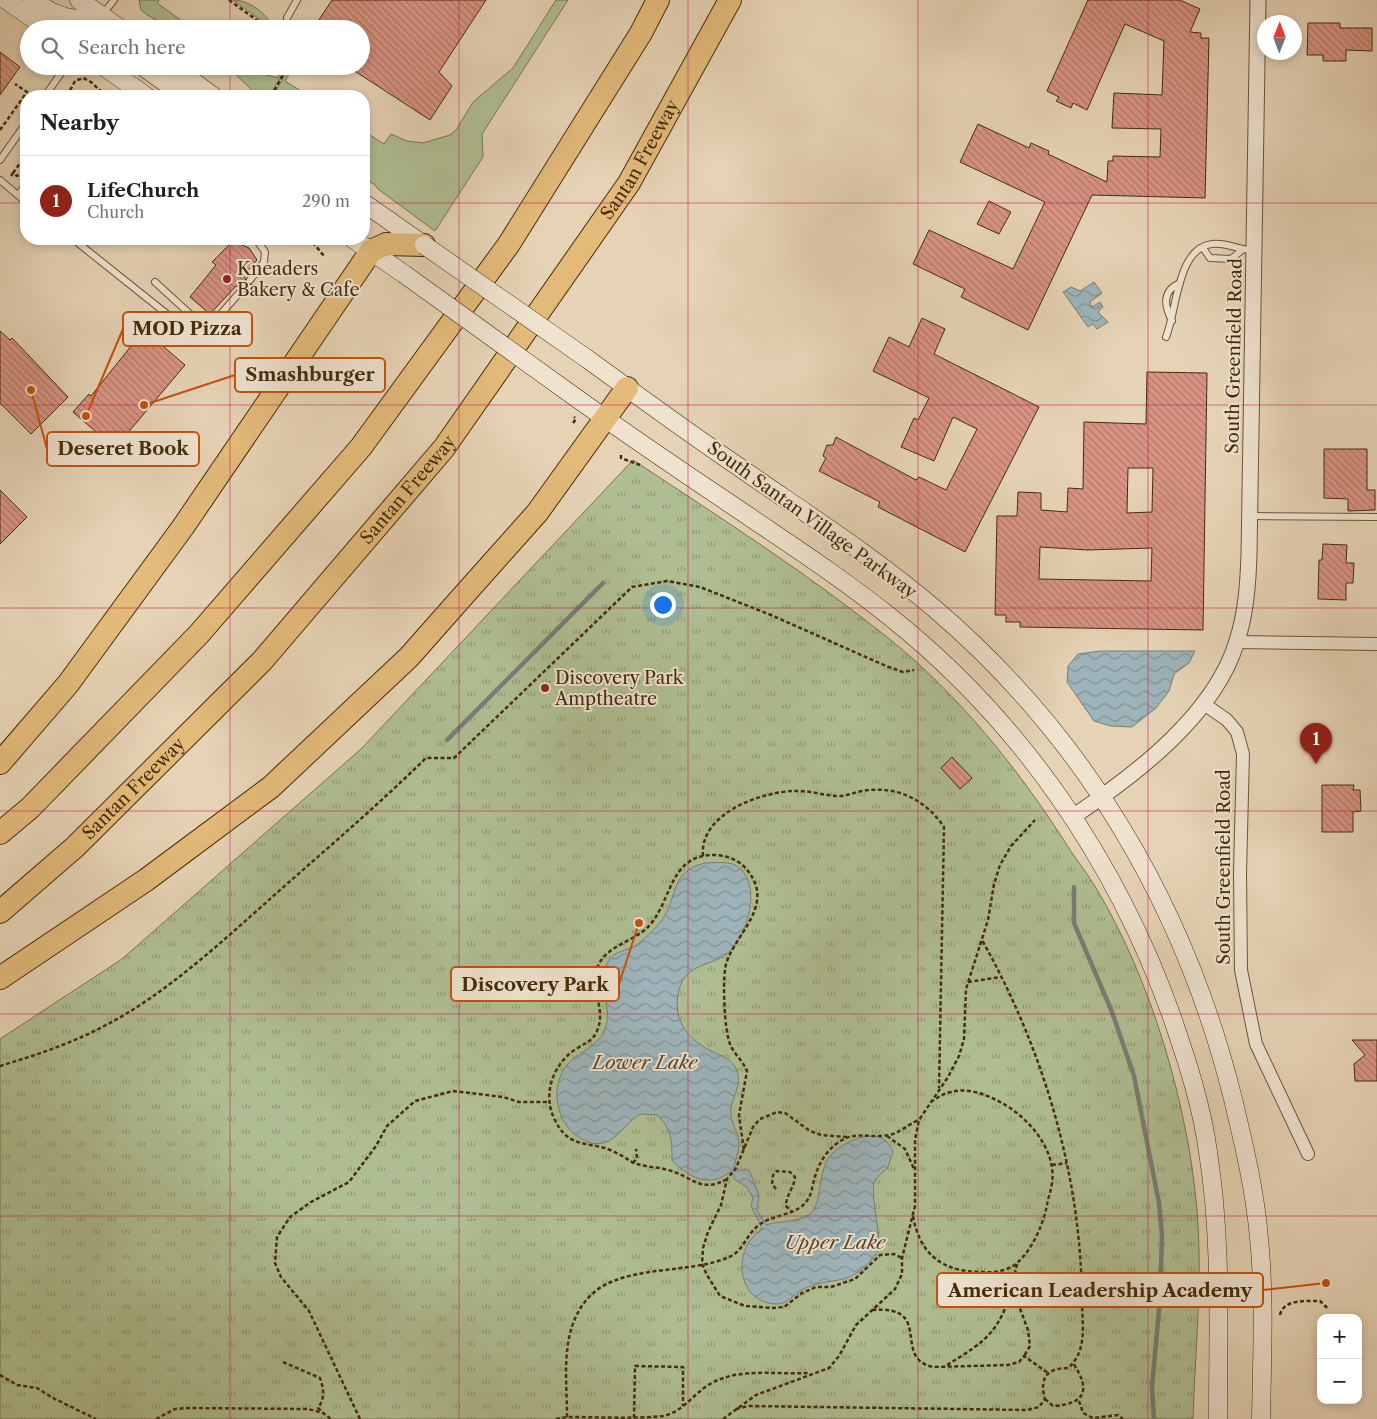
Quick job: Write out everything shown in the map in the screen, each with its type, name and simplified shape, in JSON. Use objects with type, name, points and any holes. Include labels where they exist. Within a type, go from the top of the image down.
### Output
[{"type":"highway","points":[[0,833],[30,808],[199,634],[361,447],[509,244],[641,33],[658,0]]},
{"type":"highway","name":"Santan Freeway","points":[[0,912],[75,847],[262,661],[444,448],[630,183],[730,0]]},
{"type":"highway","points":[[0,763],[68,684],[183,527],[362,245]]},
{"type":"highway","points":[[370,245],[424,245]]},
{"type":"highway","points":[[0,978],[146,880],[271,786],[415,649],[537,513],[627,388]]},
{"type":"main road","points":[[6,0],[35,20]]},
{"type":"main road","points":[[32,0],[48,11],[65,18],[91,19],[102,15]]},
{"type":"main road","points":[[79,0],[109,20]]},
{"type":"main road","points":[[116,75],[137,90]]},
{"type":"main road","points":[[155,75],[176,90]]},
{"type":"main road","points":[[184,75],[205,90]]},
{"type":"main road","name":"South Santan Village Parkway","points":[[370,207],[857,548],[935,609],[990,659],[1026,698],[1066,746],[1103,796],[1136,850],[1176,929],[1208,1010],[1227,1074],[1245,1152],[1259,1237],[1262,1285],[1261,1419]]},
{"type":"main road","name":"South Santan Village Parkway","points":[[362,245],[568,392],[803,553],[888,616],[937,657],[975,695],[1026,753],[1074,816],[1108,872],[1150,956],[1186,1057],[1198,1100],[1208,1150],[1217,1233],[1218,1419]]},
{"type":"street","name":"South Greenfield Road","points":[[1074,816],[1103,796],[1159,748],[1204,704],[1217,685],[1237,642],[1247,590],[1250,516],[1248,250],[1258,0]]},
{"type":"street","points":[[1237,642],[1377,644]]},
{"type":"street","name":"South Greenfield Road","points":[[1204,704],[1227,720],[1237,732],[1243,754],[1240,873],[1241,970],[1256,1044],[1308,1154]]},
{"type":"lane","points":[[102,15],[114,0]]},
{"type":"lane","points":[[287,18],[297,0]]},
{"type":"lane","points":[[49,90],[60,75]]},
{"type":"lane","points":[[0,160],[20,132]]},
{"type":"lane","points":[[0,180],[18,195],[20,192]]},
{"type":"lane","points":[[1166,336],[1172,321],[1180,282],[1189,257],[1211,244],[1234,245],[1248,250]]},
{"type":"lane","points":[[81,245],[198,338]]},
{"type":"lane","points":[[250,280],[264,262],[265,252],[260,245]]},
{"type":"lane","points":[[1202,248],[1210,258],[1231,259],[1248,250]]},
{"type":"lane","points":[[155,282],[190,314],[206,321],[219,316],[241,291]]},
{"type":"lane","points":[[1172,321],[1165,306],[1167,293],[1171,287],[1180,282]]},
{"type":"lane","points":[[1250,516],[1377,517]]},
{"type":"path","points":[[229,0],[258,20]]},
{"type":"path","points":[[274,90],[283,75]]},
{"type":"path","points":[[70,90],[75,82],[83,78],[100,90]]},
{"type":"path","points":[[15,84],[24,90]]},
{"type":"path","points":[[0,130],[20,102]]},
{"type":"path","points":[[14,173],[20,164]]},
{"type":"path","points":[[315,245],[324,256]]},
{"type":"path","points":[[571,414],[576,419],[573,423]]},
{"type":"path","points":[[621,454],[622,458],[631,459],[640,464]]},
{"type":"path","points":[[0,1066],[106,1026],[145,1002],[238,927],[387,796],[426,758],[454,758],[632,587],[667,581],[700,587],[771,615],[886,666],[903,672],[914,670]]},
{"type":"path","points":[[703,856],[704,842],[707,834],[720,819],[753,800],[777,793],[806,791],[840,796],[863,791],[892,790],[921,802],[936,815],[944,827],[939,1090]]},
{"type":"path","points":[[723,1419],[756,1395],[828,1368],[839,1356],[856,1325],[895,1289],[902,1274],[902,1258],[913,1214],[916,1173],[915,1140],[919,1120],[959,1056],[964,1039],[968,982],[988,920],[994,884],[1000,865],[1011,846],[1035,820]]},
{"type":"path","points":[[744,1151],[739,1115],[747,1071],[729,1042],[725,980],[729,958],[754,913],[757,894],[748,871],[734,859],[725,856],[703,856],[692,860],[672,880],[664,904],[650,925],[637,937],[615,947],[600,963],[596,973],[596,992],[602,1013],[597,1031],[593,1039],[576,1049],[560,1063],[550,1088],[549,1102],[555,1121],[568,1138],[577,1143],[605,1148],[643,1167],[670,1170],[699,1184],[716,1185],[732,1175],[744,1151],[753,1127],[766,1115],[777,1112],[785,1114],[800,1126],[821,1135],[851,1136],[866,1134],[887,1136],[905,1149],[911,1158],[916,1173]]},
{"type":"path","points":[[982,940],[1016,1004],[1034,1048],[1071,1180],[1082,1272],[1081,1352],[1068,1368],[1051,1369],[1043,1385],[1045,1399],[1052,1406],[1070,1405],[1079,1401]]},
{"type":"path","points":[[968,982],[1001,977]]},
{"type":"path","points":[[360,1419],[309,1311],[281,1277],[275,1263],[277,1237],[290,1216],[311,1202],[349,1182],[376,1146],[387,1126],[415,1101],[453,1091],[503,1097],[519,1102],[549,1102]]},
{"type":"path","points":[[930,1104],[940,1095],[952,1091],[981,1092],[1011,1108],[1039,1135],[1052,1166],[1053,1182],[1045,1214],[1038,1231],[1017,1263],[1015,1281],[1004,1314],[988,1337],[946,1366]]},
{"type":"path","points":[[887,1136],[919,1120]]},
{"type":"path","points":[[567,1417],[568,1345],[572,1322],[584,1302],[596,1290],[622,1278],[702,1264],[727,1258],[738,1253],[764,1221],[792,1211],[807,1201],[818,1169],[829,1151],[835,1145],[851,1136]]},
{"type":"path","points":[[633,1163],[637,1158],[636,1149]]},
{"type":"path","points":[[1052,1166],[1067,1163]]},
{"type":"path","points":[[776,1189],[772,1184],[773,1175],[777,1171],[790,1172],[795,1177],[786,1196],[786,1206],[792,1211]]},
{"type":"path","points":[[727,1179],[721,1205],[708,1232],[703,1248],[702,1264],[720,1296],[745,1306],[784,1307],[816,1287],[831,1287],[855,1279],[880,1255],[894,1254],[902,1258]]},
{"type":"path","points":[[913,1214],[924,1245],[935,1259],[948,1268],[959,1271],[1000,1271],[1017,1263]]},
{"type":"path","points":[[871,1310],[892,1310],[901,1315],[911,1328],[911,1344],[918,1359],[924,1365],[1008,1365],[1019,1362],[1030,1346],[1028,1330],[1020,1306],[1015,1281]]},
{"type":"path","points":[[1280,1324],[1281,1311],[1291,1303],[1320,1301],[1326,1307],[1329,1306]]},
{"type":"path","points":[[1024,1356],[1048,1373]]},
{"type":"path","points":[[283,1362],[320,1378],[324,1390],[322,1402],[318,1408],[331,1419]]},
{"type":"path","points":[[1073,1363],[1084,1379],[1083,1391],[1079,1401],[1083,1413],[1093,1418],[1118,1415],[1123,1419]]},
{"type":"path","points":[[634,1418],[635,1366],[683,1367],[683,1406]]},
{"type":"path","points":[[556,1419],[567,1417],[634,1418],[664,1416],[683,1406],[711,1383],[728,1377],[748,1373],[812,1373]]},
{"type":"path","points":[[0,1375],[17,1385],[37,1388],[51,1398],[96,1419]]},
{"type":"path","points":[[736,1409],[749,1406],[1028,1410],[1039,1406],[1045,1399]]},
{"type":"path","points":[[156,1419],[175,1409],[188,1408],[308,1409],[323,1413]]},
{"type":"green space","points":[[139,0],[159,0],[157,3],[181,20],[157,20],[141,10]]},
{"type":"green space","points":[[233,0],[245,2],[257,8],[268,20],[261,20]]},
{"type":"green space","points":[[556,0],[568,0],[482,134],[483,157],[435,231],[370,182],[370,135],[384,144],[391,134],[407,141],[423,143],[450,135],[456,130],[473,102],[513,68]]},
{"type":"green space","points":[[236,75],[267,75],[278,78],[279,75],[282,75],[273,90],[252,90]]},
{"type":"green space","points":[[285,75],[289,75],[285,81],[299,90],[276,90]]},
{"type":"green space","points":[[633,460],[797,570],[861,617],[917,662],[963,709],[1006,759],[1045,812],[1096,888],[1134,962],[1150,1002],[1176,1086],[1185,1128],[1192,1170],[1199,1236],[1199,1288],[1193,1419],[0,1419],[0,1039],[122,959],[361,749]]},
{"type":"water","points":[[1094,282],[1102,293],[1090,302],[1092,307],[1100,302],[1103,307],[1098,312],[1108,322],[1097,329],[1093,324],[1088,327],[1063,292],[1071,287],[1080,291]]},
{"type":"water","points":[[1100,651],[1195,651],[1189,663],[1174,674],[1169,691],[1156,708],[1132,727],[1111,726],[1094,721],[1067,682],[1068,666],[1078,654]]},
{"type":"water","name":"Lower Lake","points":[[705,863],[732,864],[744,873],[749,883],[751,895],[750,909],[742,934],[728,953],[693,970],[682,981],[677,1000],[679,1019],[694,1040],[730,1061],[737,1071],[738,1086],[731,1108],[732,1120],[739,1141],[739,1149],[734,1167],[739,1170],[749,1170],[759,1195],[757,1210],[766,1225],[803,1218],[813,1211],[817,1202],[825,1165],[832,1153],[846,1143],[863,1137],[880,1137],[886,1141],[893,1151],[888,1167],[874,1181],[873,1190],[879,1242],[878,1251],[868,1263],[851,1276],[803,1289],[781,1304],[766,1302],[757,1298],[745,1283],[742,1273],[744,1252],[750,1240],[762,1228],[751,1206],[753,1198],[747,1187],[734,1179],[734,1175],[730,1172],[714,1180],[700,1179],[679,1167],[672,1161],[670,1136],[666,1125],[657,1115],[640,1114],[614,1138],[600,1144],[591,1143],[572,1132],[565,1124],[558,1105],[557,1094],[561,1074],[572,1060],[599,1039],[606,1026],[607,1009],[602,984],[604,968],[611,957],[635,946],[653,930],[667,911],[680,878],[694,867]]},
{"type":"building","points":[[332,0],[486,0],[439,72],[452,86],[430,120],[361,75],[370,75],[370,20],[319,20]]},
{"type":"building","points":[[1088,0],[1180,0],[1200,9],[1190,32],[1201,33],[1201,38],[1209,38],[1205,198],[1092,195],[1028,330],[961,297],[965,289],[913,264],[929,230],[1013,269],[1045,202],[960,162],[978,124],[1029,148],[1031,143],[1049,151],[1048,154],[1107,182],[1108,161],[1113,161],[1113,156],[1160,157],[1161,129],[1112,128],[1114,93],[1162,95],[1164,41],[1125,24],[1087,110],[1073,103],[1071,108],[1056,101],[1059,97],[1047,91]]},
{"type":"building","points":[[1308,23],[1340,23],[1340,28],[1372,28],[1372,51],[1346,50],[1346,61],[1323,61],[1323,55],[1307,55]]},
{"type":"building","points":[[0,52],[20,67],[0,95]]},
{"type":"building","points":[[989,201],[1011,212],[999,234],[977,224]]},
{"type":"building","name":"Kneaders Bakery & Cafe","points":[[229,245],[242,245],[249,248],[257,260],[244,275],[247,284],[255,285],[246,296],[244,287],[236,286],[210,314],[190,297],[216,265],[212,262]]},
{"type":"building","points":[[922,318],[945,329],[934,354],[1039,407],[965,552],[878,507],[880,502],[819,471],[826,458],[823,456],[827,445],[833,445],[836,437],[916,480],[919,477],[946,490],[977,429],[953,417],[934,461],[901,447],[914,418],[918,420],[929,398],[873,371],[889,337],[909,347]]},
{"type":"building","points":[[144,330],[185,365],[115,448],[73,412],[89,394],[91,396]]},
{"type":"building","points":[[0,331],[10,340],[12,338],[68,397],[31,434],[0,403]]},
{"type":"building","points":[[1147,372],[1207,373],[1203,630],[1020,627],[1020,622],[1006,622],[1006,615],[995,615],[997,516],[1017,516],[1018,492],[1041,493],[1041,510],[1067,512],[1068,488],[1083,489],[1084,422],[1146,424]],"holes":[[[1128,468],[1153,468],[1152,512],[1127,513]],[[1040,547],[1088,550],[1152,548],[1151,581],[1039,579]]]},
{"type":"building","points":[[1324,449],[1367,449],[1367,490],[1375,490],[1375,510],[1348,511],[1348,499],[1324,498]]},
{"type":"building","points":[[0,490],[27,517],[0,544]]},
{"type":"building","points":[[1323,544],[1347,545],[1346,563],[1354,563],[1353,583],[1346,583],[1346,600],[1318,599],[1319,560],[1322,560]]},
{"type":"building","points":[[952,757],[972,778],[960,789],[941,768]]},
{"type":"building","points":[[1322,785],[1354,785],[1353,790],[1360,790],[1361,811],[1353,812],[1353,832],[1322,832]]},
{"type":"building","points":[[1352,1040],[1377,1040],[1377,1081],[1355,1081],[1354,1064],[1365,1055]]},
{"type":"waterway","points":[[447,740],[603,583]]},
{"type":"waterway","points":[[1074,887],[1074,923],[1112,1012],[1134,1076],[1159,1203],[1162,1235],[1160,1299],[1152,1387],[1154,1419]]},
{"type":"place","name":"Kneaders Bakery & Cafe","points":[[227,279]]},
{"type":"place","name":"Deseret Book","points":[[31,390]]},
{"type":"place","name":"Smashburger","points":[[144,405]]},
{"type":"place","name":"MOD Pizza","points":[[86,416]]},
{"type":"place","name":"Discovery Park Amptheatre","points":[[545,688]]},
{"type":"place","name":"LifeChurch","points":[[1316,764]]},
{"type":"place","name":"Discovery Park","points":[[639,923]]},
{"type":"place","name":"American Leadership Academy","points":[[1326,1283]]},
{"type":"water label","name":"Upper Lake","points":[[835,1242]]}]
